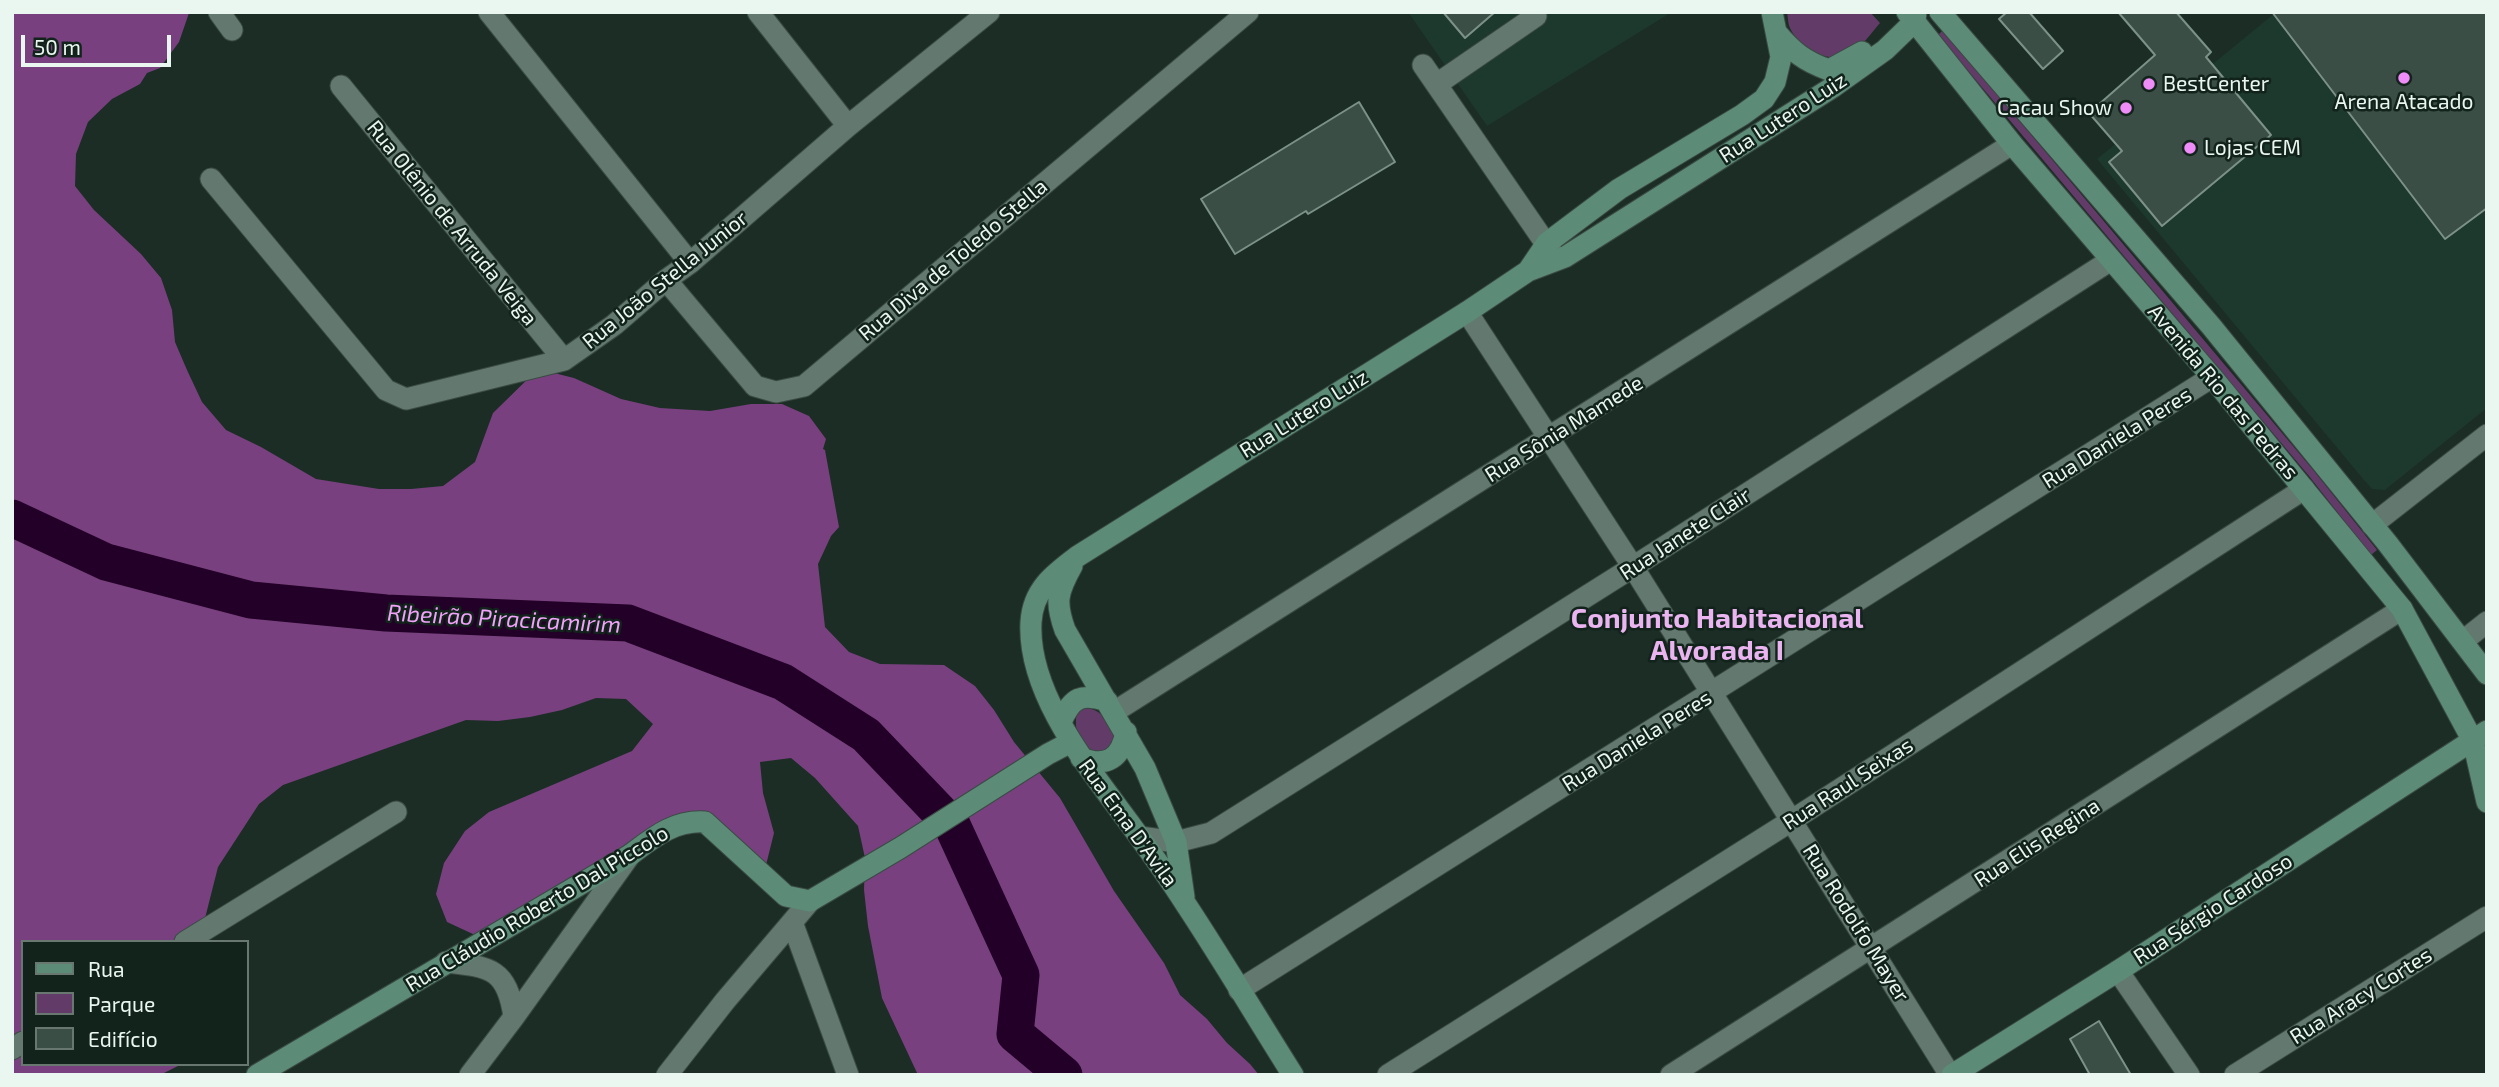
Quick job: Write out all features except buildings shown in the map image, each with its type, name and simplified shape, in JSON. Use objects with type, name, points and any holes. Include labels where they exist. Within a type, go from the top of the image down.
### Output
[{"type":"street","points":[[489,12],[690,263]]},
{"type":"street","points":[[758,12],[848,127]]},
{"type":"street","name":"Rua João Stella Junior","points":[[211,179],[386,390],[406,399],[564,360],[614,325],[690,263],[848,127],[989,12]]},
{"type":"street","name":"Rua Diva de Toledo Stella","points":[[666,280],[755,386],[776,392],[804,386],[1248,12]]},
{"type":"street","name":"Avenida Rio das Pedras","points":[[1940,12],[2211,326],[2372,525],[2487,674]]},
{"type":"street","name":"Avenida Rio das Pedras","points":[[1913,15],[2012,144],[2212,377],[2402,609],[2480,736],[2487,802]]},
{"type":"street","name":"Rua Lutero Luiz","points":[[1552,252],[1821,94],[1885,50],[1913,15]]},
{"type":"street","points":[[1437,84],[1536,16]]},
{"type":"street","points":[[1773,21],[1788,47],[1806,62],[1829,70],[1863,51],[1885,50]]},
{"type":"street","name":"Rua Lutero Luiz","points":[[1078,555],[1467,312],[1552,252],[1619,189],[1764,99],[1775,82],[1781,57],[1773,21]]},
{"type":"street","points":[[1423,65],[1552,252]]},
{"type":"street","name":"Rua Olênio de Arruda Veiga","points":[[341,86],[564,360]]},
{"type":"street","name":"Rua Sônia Mamede","points":[[1111,706],[1551,437],[2012,144]]},
{"type":"street","name":"Rua Janete Clair","points":[[1140,837],[1176,842],[1211,833],[1633,567],[2111,260]]},
{"type":"street","name":"Rua Rodolfo Mayer","points":[[1467,312],[1551,437],[1951,1075]]},
{"type":"street","name":"Rua Daniela Peres","points":[[1239,990],[2212,377]]},
{"type":"street","points":[[2372,525],[2487,435]]},
{"type":"street","name":"Rua Raul Seixas","points":[[1388,1075],[1791,821],[2304,489]]},
{"type":"street","name":"Rua Ema D'Avila","points":[[1078,555],[1059,588],[1058,609],[1065,630],[1145,768],[1176,842],[1185,903]]},
{"type":"street","name":"Rua Ema D'Avila","points":[[1078,555],[1050,576],[1035,598],[1031,622],[1036,666],[1042,685],[1076,750],[1185,903]]},
{"type":"street","name":"Rua Elis Regina","points":[[1671,1075],[2402,609]]},
{"type":"street","points":[[2463,641],[2487,622]]},
{"type":"street","points":[[1061,722],[1067,707],[1078,698],[1092,696],[1111,706]]},
{"type":"street","points":[[667,1075],[725,1001],[810,901],[900,848],[1048,754],[1076,750],[1094,763],[1112,759],[1123,748],[1126,732]]},
{"type":"street","name":"Rua Sérgio Cardoso","points":[[1951,1075],[2118,971],[2480,736]]},
{"type":"street","points":[[188,940],[396,812]]},
{"type":"street","name":"Rua Cláudio Roberto Dal Piccolo","points":[[264,1072],[630,855],[660,833],[689,821],[705,822],[786,897],[810,901]]},
{"type":"street","points":[[470,1075],[630,855]]},
{"type":"street","points":[[1185,903],[1293,1075]]},
{"type":"street","name":"Rua Aracy Cortes","points":[[2235,1075],[2487,917]]},
{"type":"street","points":[[792,922],[848,1075]]},
{"type":"street","points":[[446,962],[481,966],[499,976],[511,999],[514,1017]]},
{"type":"street","points":[[2118,971],[2189,1075]]},
{"type":"shaded area","points":[[12,12],[189,13],[179,42],[160,68],[147,73],[140,84],[112,99],[88,122],[76,154],[75,186],[94,210],[141,254],[161,278],[172,310],[175,342],[202,402],[226,430],[316,479],[379,489],[443,486],[475,462],[493,413],[538,369],[574,378],[621,399],[660,408],[710,411],[751,404],[782,404],[809,416],[826,439],[823,449],[839,527],[831,536],[818,564],[825,627],[849,652],[880,664],[944,665],[975,686],[1014,742],[1060,798],[1114,891],[1164,963],[1180,995],[1207,1019],[1259,1075],[918,1075],[882,998],[868,926],[864,890],[865,858],[858,826],[815,778],[791,758],[760,762],[763,793],[774,833],[766,865],[710,836],[679,827],[475,935],[447,922],[436,894],[444,863],[465,831],[489,812],[632,751],[653,724],[626,699],[596,698],[562,710],[530,717],[498,721],[466,720],[283,785],[259,804],[218,867],[200,940],[21,940],[21,1066],[178,1066],[160,1075],[12,1075]]},
{"type":"shaded area","points":[[1408,12],[1672,12],[1487,126]]},
{"type":"shaded area","points":[[2276,12],[2487,12],[2487,408],[2385,490],[2372,489],[2363,479],[2097,159]]},
{"type":"green space","points":[[1787,12],[1870,12],[1880,23],[1854,51],[1846,56],[1827,57],[1801,43],[1789,26]]},
{"type":"green space","points":[[1943,30],[2314,471],[2377,550],[2371,555],[2309,476],[1938,35]]},
{"type":"green space","points":[[1084,708],[1100,713],[1115,736],[1105,756],[1088,750],[1079,738],[1076,717]]},
{"type":"waterway","name":"Ribeirão Piracicamirim","points":[[12,518],[106,562],[251,600],[386,613],[628,623],[783,682],[866,735],[952,825],[1021,975],[1015,1034],[1064,1075]]},
{"type":"place","name":"Arena Atacado","points":[[2404,78]]},
{"type":"place","name":"BestCenter","points":[[2149,84]]},
{"type":"place","name":"Cacau Show","points":[[2126,108]]},
{"type":"place","name":"Lojas CEM","points":[[2190,148]]},
{"type":"district","name":"Conjunto Habitacional Alvorada I","points":[[1717,635]]}]
